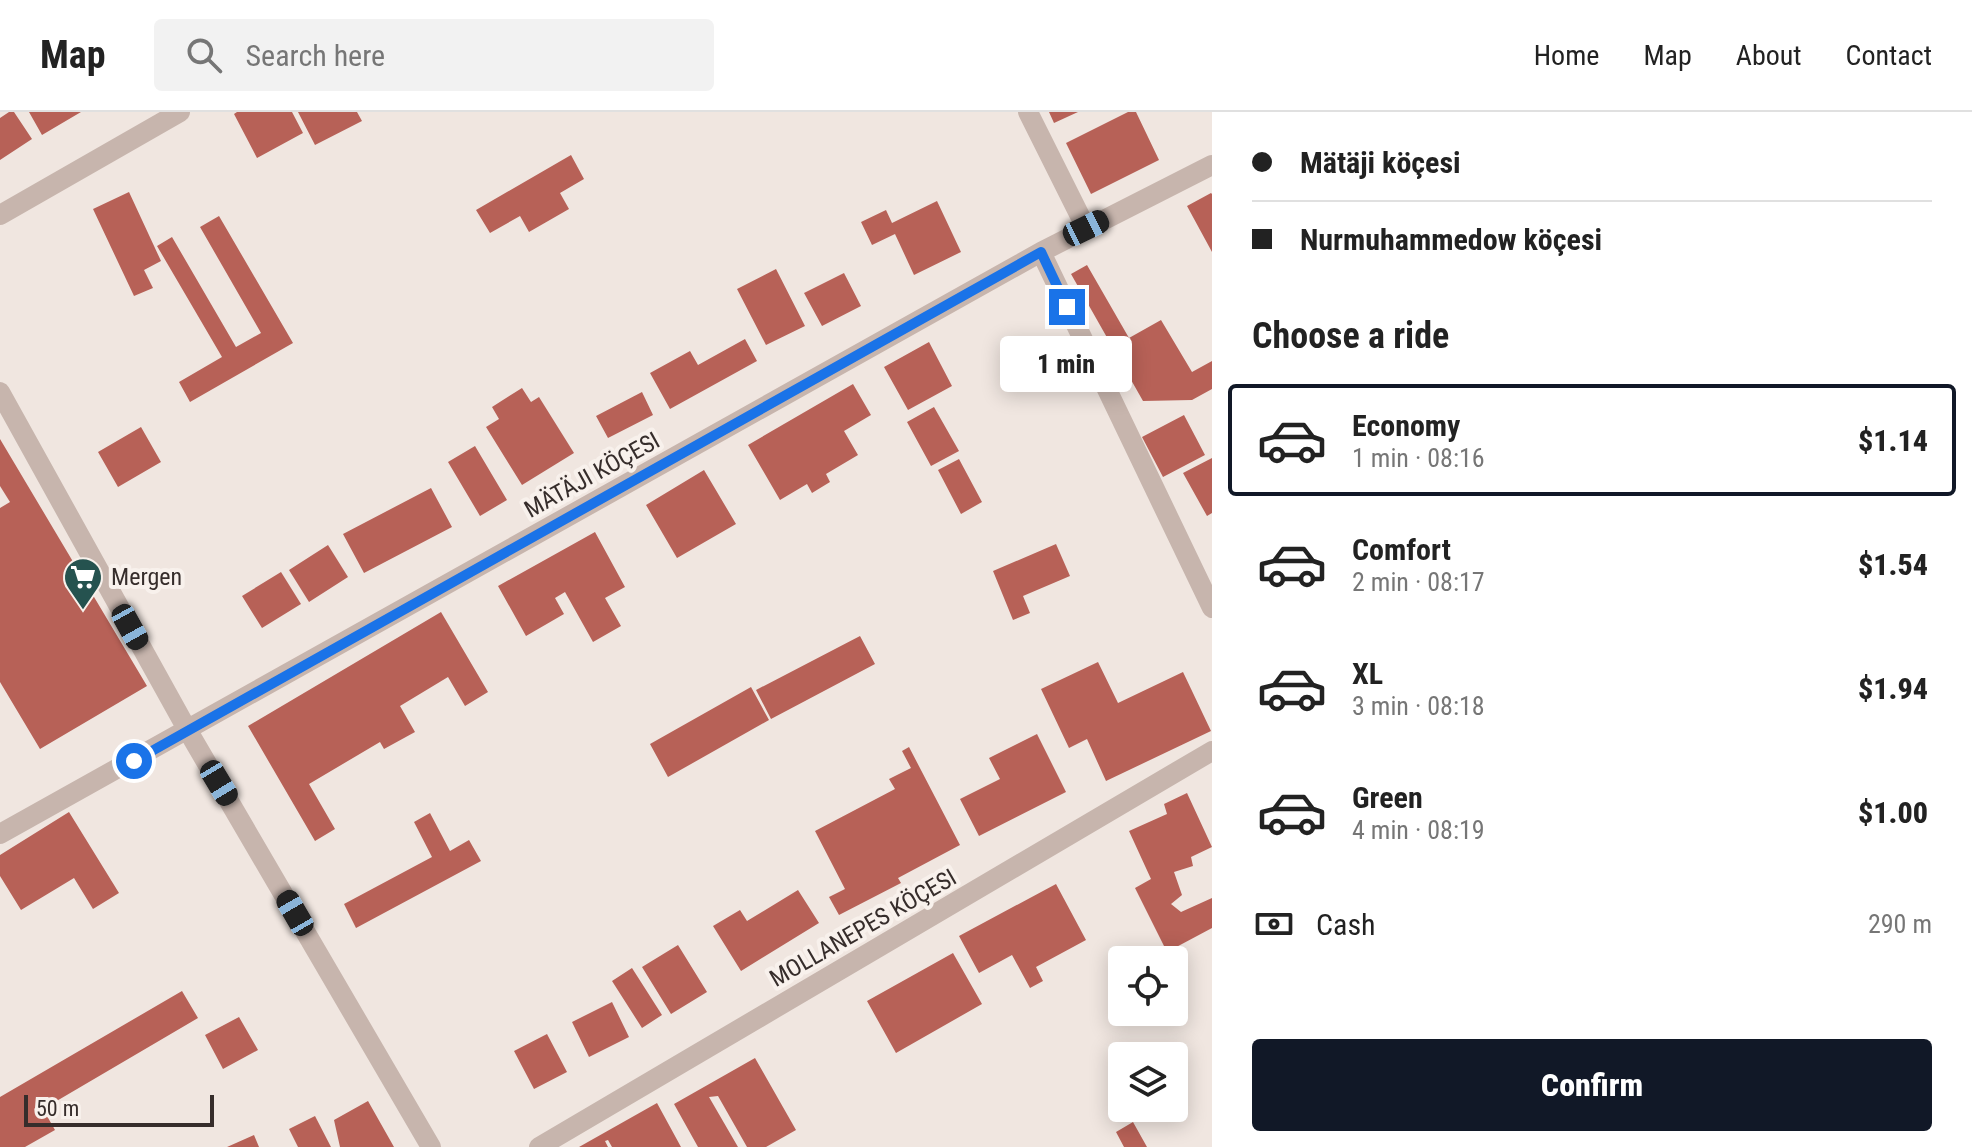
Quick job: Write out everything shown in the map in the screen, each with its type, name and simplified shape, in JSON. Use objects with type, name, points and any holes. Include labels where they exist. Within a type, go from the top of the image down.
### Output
[{"type":"street","points":[[0,215],[180,112]]},
{"type":"street","points":[[1028,112],[1086,228]]},
{"type":"street","name":"MÄTÄJI KÖÇESI","points":[[0,834],[1041,252],[1212,165]]},
{"type":"street","points":[[1041,252],[1212,608]]},
{"type":"street","points":[[0,392],[188,731],[431,1147]]},
{"type":"street","name":"MOLLANEPES KÖÇESI","points":[[539,1147],[1212,751]]},
{"type":"building","points":[[14,112],[32,139],[0,160],[0,118]]},
{"type":"building","points":[[29,112],[81,112],[42,135]]},
{"type":"building","points":[[292,112],[303,133],[257,158],[234,114]]},
{"type":"building","points":[[298,112],[357,112],[362,121],[315,145]]},
{"type":"building","points":[[1049,112],[1078,112],[1054,123]]},
{"type":"building","points":[[1128,112],[1136,112],[1159,160],[1091,194],[1066,143]]},
{"type":"building","points":[[571,155],[584,179],[560,193],[569,209],[529,232],[520,216],[490,233],[476,210]]},
{"type":"building","points":[[129,192],[161,261],[144,270],[153,288],[134,296],[93,209]]},
{"type":"building","points":[[1212,194],[1212,252],[1187,206]]},
{"type":"building","points":[[937,201],[961,252],[914,275],[895,234],[872,245],[861,222],[886,210],[892,223]]},
{"type":"building","points":[[219,216],[293,343],[190,402],[179,382],[222,357],[157,246],[172,237],[236,347],[261,333],[200,227]]},
{"type":"building","points":[[1087,265],[1129,338],[1161,320],[1192,372],[1212,361],[1212,389],[1192,400],[1143,401],[1071,274]]},
{"type":"building","points":[[776,269],[805,326],[766,345],[737,289]]},
{"type":"building","points":[[844,273],[861,306],[822,326],[804,293]]},
{"type":"building","points":[[745,339],[757,361],[670,409],[650,373],[690,351],[698,365]]},
{"type":"building","points":[[929,342],[952,386],[908,410],[884,367]]},
{"type":"building","points":[[853,384],[871,415],[844,431],[858,455],[826,474],[830,482],[812,493],[807,484],[780,500],[748,445]]},
{"type":"building","points":[[522,388],[531,402],[539,397],[574,453],[522,485],[486,427],[499,419],[492,407]]},
{"type":"building","points":[[642,392],[653,415],[608,438],[596,416]]},
{"type":"building","points":[[934,407],[959,451],[931,466],[907,422]]},
{"type":"building","points":[[1184,415],[1205,455],[1163,477],[1142,437]]},
{"type":"building","points":[[141,427],[161,462],[118,487],[98,452]]},
{"type":"building","points":[[0,439],[147,686],[40,749],[0,682],[0,508],[10,502],[0,486]]},
{"type":"building","points":[[475,446],[507,500],[480,516],[448,462]]},
{"type":"building","points":[[1212,458],[1212,513],[1207,516],[1183,473]]},
{"type":"building","points":[[959,459],[982,502],[961,514],[938,470]]},
{"type":"building","points":[[704,470],[736,524],[677,558],[646,505]]},
{"type":"building","points":[[431,488],[452,527],[364,573],[343,534]]},
{"type":"building","points":[[595,532],[625,587],[605,598],[621,626],[593,642],[565,592],[555,598],[564,614],[526,636],[498,586]]},
{"type":"building","points":[[1056,544],[1070,576],[1023,596],[1030,613],[1013,620],[993,571]]},
{"type":"building","points":[[328,545],[348,577],[309,602],[289,570]]},
{"type":"building","points":[[281,572],[301,604],[262,628],[242,596]]},
{"type":"building","points":[[441,612],[488,692],[465,706],[448,677],[400,706],[415,732],[384,749],[380,742],[309,784],[335,829],[315,841],[248,726]]},
{"type":"building","points":[[860,636],[875,664],[771,719],[756,690]]},
{"type":"building","points":[[1098,662],[1118,703],[1183,672],[1211,731],[1106,781],[1087,739],[1069,748],[1041,689]]},
{"type":"building","points":[[751,687],[769,720],[668,777],[650,744]]},
{"type":"building","points":[[1037,734],[1066,792],[979,836],[960,799],[1000,779],[989,758]]},
{"type":"building","points":[[909,747],[960,845],[898,878],[901,883],[839,915],[829,897],[845,889],[815,831],[895,789],[889,779],[911,768],[902,751]]},
{"type":"building","points":[[1187,793],[1212,847],[1191,857],[1193,866],[1174,872],[1182,895],[1171,904],[1181,912],[1212,898],[1212,928],[1178,946],[1164,946],[1135,888],[1151,879],[1129,831],[1167,814],[1164,804]]},
{"type":"building","points":[[69,812],[119,893],[93,909],[74,878],[21,910],[0,876],[0,855]]},
{"type":"building","points":[[430,813],[450,851],[469,840],[481,861],[356,928],[344,904],[432,857],[414,822]]},
{"type":"building","points":[[1056,884],[1086,940],[1036,967],[1043,981],[1030,988],[1012,955],[979,973],[959,936]]},
{"type":"building","points":[[798,890],[819,923],[741,971],[713,926],[740,910],[747,921]]},
{"type":"building","points":[[678,945],[707,992],[671,1014],[642,967]]},
{"type":"building","points":[[953,953],[982,1004],[896,1053],[867,1001]]},
{"type":"building","points":[[632,968],[662,1015],[642,1028],[612,981]]},
{"type":"building","points":[[182,991],[198,1018],[43,1109],[55,1130],[25,1147],[0,1147],[0,1097]]},
{"type":"building","points":[[612,1002],[629,1037],[589,1057],[572,1022]]},
{"type":"building","points":[[239,1017],[258,1050],[223,1069],[205,1035]]},
{"type":"building","points":[[547,1034],[567,1072],[534,1089],[514,1051]]},
{"type":"building","points":[[755,1058],[796,1130],[766,1147],[747,1147],[718,1096],[709,1097],[738,1147],[698,1147],[674,1104]]},
{"type":"building","points":[[368,1101],[394,1147],[340,1147],[334,1120]]},
{"type":"building","points":[[657,1103],[681,1147],[612,1147],[608,1140],[605,1141],[608,1147],[579,1147]]},
{"type":"building","points":[[315,1116],[331,1147],[298,1147],[289,1129]]},
{"type":"building","points":[[1133,1122],[1147,1147],[1124,1147],[1116,1132]]},
{"type":"building","points":[[254,1135],[259,1147],[227,1147]]},
{"type":"place","name":"Mergen","points":[[83,611]]},
{"type":"route","points":[[134,761],[1041,252],[1067,307]]}]
